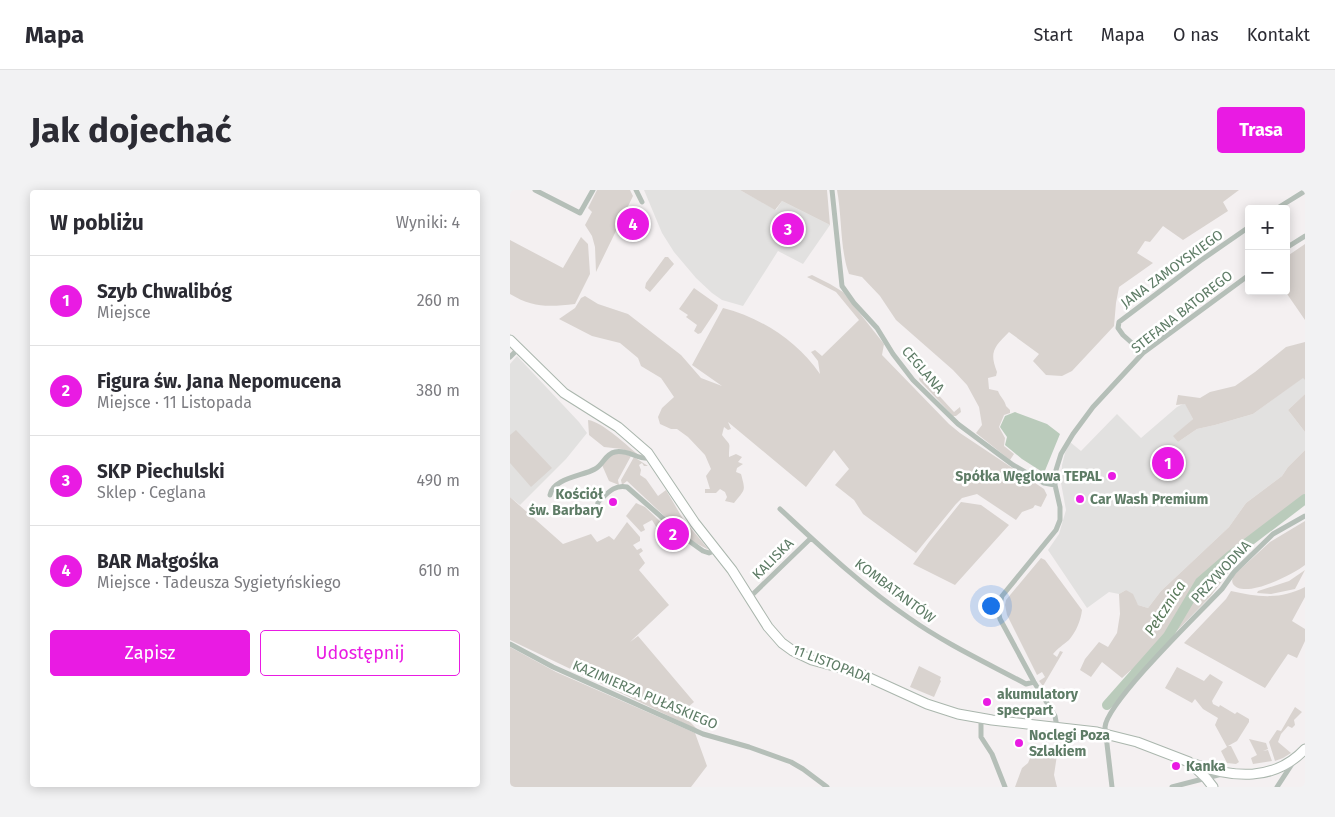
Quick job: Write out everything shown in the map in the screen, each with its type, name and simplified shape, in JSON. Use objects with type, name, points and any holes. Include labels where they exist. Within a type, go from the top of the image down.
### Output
[{"type":"main road","name":"11 LISTOPADA","points":[[510,340],[564,393],[618,427],[652,458],[683,506],[750,597],[773,634],[782,644],[799,655],[859,673],[939,708],[981,719],[1105,733],[1141,743],[1189,762],[1214,787]]},
{"type":"main road","points":[[1189,762],[1225,773],[1249,774],[1280,768],[1295,759],[1305,748]]},
{"type":"street","points":[[535,190],[580,213],[592,190]]},
{"type":"street","points":[[636,190],[642,202]]},
{"type":"street","name":"CEGLANA","points":[[832,190],[837,224],[840,273],[843,288],[854,303],[877,328],[893,354],[913,380],[958,424],[1044,483],[1055,485]]},
{"type":"street","points":[[1282,205],[1305,191]]},
{"type":"street","name":"JANA ZAMOYSKIEGO","points":[[1142,353],[1123,335],[1118,328],[1119,322],[1200,261],[1245,231]]},
{"type":"street","points":[[1290,245],[1305,236]]},
{"type":"street","name":"STEFANA BATOREGO","points":[[1057,727],[1055,716],[1000,619],[998,610],[1002,596],[1056,530],[1060,520],[1060,507],[1055,485],[1056,470],[1067,441],[1093,407],[1142,353],[1245,278]]},
{"type":"street","points":[[510,357],[518,348]]},
{"type":"street","points":[[550,495],[551,491],[563,481],[597,468],[607,456],[614,452],[622,451],[644,460],[652,458]]},
{"type":"street","points":[[600,515],[597,511],[598,502],[614,488],[627,487],[703,551],[709,553],[717,550]]},
{"type":"street","name":"KOMBATANTÓW","points":[[780,509],[884,600],[927,631],[1026,684],[1034,682]]},
{"type":"street","name":"PRZYWODNA","points":[[1105,733],[1106,722],[1131,686],[1222,589],[1234,572],[1273,534],[1305,516]]},
{"type":"street","name":"KALISKA","points":[[750,597],[811,538]]},
{"type":"street","name":"KAZIMIERZA PUŁASKIEGO","points":[[510,644],[552,667],[703,734],[791,762],[827,787]]},
{"type":"street","points":[[981,719],[981,737],[992,754],[1005,787]]},
{"type":"street","points":[[1105,733],[1112,787]]},
{"type":"street","points":[[1277,787],[1295,759]]},
{"type":"street","points":[[1172,787],[1225,773]]},
{"type":"shaded area","points":[[597,190],[630,190],[633,196],[596,272],[595,247],[592,236],[585,225],[592,212],[588,208]]},
{"type":"shaded area","points":[[644,190],[740,190],[776,210],[782,201],[830,225],[803,264],[778,251],[743,306],[722,300],[696,278],[674,252],[662,233]]},
{"type":"shaded area","points":[[740,190],[827,190],[830,225],[782,201],[775,210]]},
{"type":"shaded area","points":[[837,190],[1239,190],[1223,202],[1228,211],[1183,240],[1163,226],[1150,242],[1145,241],[1137,253],[1153,263],[1119,287],[1114,326],[1072,371],[1062,376],[1046,375],[1033,361],[1039,354],[1009,332],[1000,342],[993,355],[997,372],[996,376],[988,378],[989,389],[998,391],[1010,410],[1010,413],[1004,415],[999,427],[1005,438],[1004,446],[1014,454],[1010,460],[976,433],[982,425],[979,407],[967,385],[953,370],[896,320],[880,296],[862,277],[849,274],[844,254]]},
{"type":"shaded area","points":[[581,237],[588,244],[590,274],[575,304],[557,306],[534,304],[518,299],[510,294],[510,240],[563,268]]},
{"type":"shaded area","points":[[1305,244],[1305,320],[1288,295],[1290,295],[1290,254]]},
{"type":"shaded area","points":[[665,257],[668,257],[674,264],[650,292],[645,288],[646,283]]},
{"type":"shaded area","points":[[812,275],[843,292],[884,344],[882,355],[949,424],[1044,489],[1047,495],[1041,507],[1035,505],[1033,508],[1022,512],[1016,520],[977,494],[962,498],[916,553],[863,514],[854,500],[835,485],[849,469],[834,450],[806,487],[728,422],[731,429],[728,430],[724,427],[722,435],[729,444],[729,457],[736,454],[742,457],[738,462],[743,464],[737,468],[736,472],[741,474],[744,490],[734,503],[725,501],[727,497],[725,492],[720,489],[716,493],[705,493],[705,489],[710,489],[706,476],[711,469],[705,455],[688,437],[677,429],[671,429],[660,424],[658,417],[662,408],[674,397],[661,378],[641,366],[638,358],[620,343],[592,336],[559,319],[575,308],[581,298],[585,296],[598,304],[628,314],[681,355],[701,378],[722,386],[692,365],[723,308],[751,318],[778,332],[801,351],[820,374],[818,361],[811,352],[815,350],[822,356],[859,320],[836,292],[807,277]]},
{"type":"shaded area","points":[[694,288],[718,305],[701,333],[698,334],[694,331],[697,325],[679,309]]},
{"type":"shaded area","points":[[1305,342],[1305,380],[1303,378],[1253,414],[1197,429],[1178,442],[1173,436],[1193,419],[1185,404],[1176,405],[1178,395],[1200,398],[1210,392],[1235,386],[1286,347]]},
{"type":"shaded area","points":[[517,356],[587,433],[566,459],[520,505],[510,497],[510,364]]},
{"type":"shaded area","points":[[922,373],[927,373],[923,378],[954,412],[960,407],[961,412],[953,416],[920,381]]},
{"type":"shaded area","points":[[1305,376],[1305,394],[1288,410],[1305,432],[1305,450],[1282,476],[1246,503],[1229,527],[1161,591],[1148,608],[1138,605],[1126,590],[1119,594],[1109,592],[1087,608],[1048,550],[1059,534],[1066,510],[1061,483],[1062,465],[1070,442],[1081,451],[1117,414],[1141,438],[1177,407],[1185,403],[1193,419],[1174,436],[1178,442],[1197,429],[1253,414]]},
{"type":"shaded area","points":[[1305,394],[1305,432],[1288,410]]},
{"type":"shaded area","points":[[1015,412],[1047,424],[1060,434],[1044,473],[1005,445],[1007,437],[1000,427],[1005,416]]},
{"type":"shaded area","points":[[588,420],[601,425],[640,456],[622,449],[604,447],[589,435]]},
{"type":"shaded area","points":[[516,430],[552,468],[531,487],[510,463],[510,435]]},
{"type":"shaded area","points":[[1305,450],[1305,497],[1244,552],[1210,597],[1135,674],[1131,670],[1122,678],[1102,662],[1091,677],[1080,670],[1085,659],[1099,642],[1108,647],[1117,633],[1120,614],[1119,594],[1126,590],[1133,594],[1138,605],[1148,608],[1161,591],[1229,527],[1246,503],[1282,476]]},
{"type":"shaded area","points":[[622,453],[631,456],[618,480],[619,485],[609,481],[602,465],[612,454]]},
{"type":"shaded area","points":[[634,457],[648,466],[644,466],[642,463],[639,465],[640,475],[646,479],[658,496],[666,490],[683,519],[709,550],[690,540],[627,481],[622,485],[621,480]]},
{"type":"shaded area","points":[[510,497],[563,544],[591,534],[597,542],[609,536],[614,540],[627,522],[640,537],[640,541],[633,545],[637,550],[641,548],[643,551],[639,554],[645,563],[639,570],[669,605],[630,642],[638,636],[694,702],[681,713],[698,730],[510,640]]},
{"type":"shaded area","points":[[961,502],[981,505],[1009,525],[955,585],[913,564]]},
{"type":"shaded area","points":[[636,503],[645,507],[672,535],[661,540],[663,538],[652,520],[643,525],[645,530],[641,532],[626,516]]},
{"type":"shaded area","points":[[1305,521],[1305,565],[1291,574],[1258,587],[1247,589],[1239,588],[1233,584],[1232,580],[1235,574],[1270,542]]},
{"type":"shaded area","points":[[1041,558],[1045,560],[1082,610],[1074,633],[1053,654],[1057,657],[1060,651],[1063,652],[1043,686],[1039,681],[1045,677],[1042,672],[1037,675],[1007,615],[1005,605],[1006,600]]},
{"type":"shaded area","points":[[1305,570],[1295,589],[1271,594],[1257,593],[1258,591],[1289,581]]},
{"type":"shaded area","points":[[1305,587],[1305,597],[1292,621],[1305,629],[1305,641],[1297,658],[1288,654],[1265,688],[1184,643],[1226,599],[1231,591],[1250,595],[1277,596]]},
{"type":"shaded area","points":[[510,647],[556,672],[695,733],[707,766],[691,787],[510,787]]},
{"type":"shaded area","points":[[919,666],[941,677],[934,697],[910,687]]},
{"type":"shaded area","points":[[1177,667],[1204,681],[1210,674],[1223,682],[1212,701],[1213,704],[1219,707],[1220,705],[1235,714],[1237,712],[1249,719],[1237,741],[1228,746],[1231,746],[1239,762],[1236,764],[1227,763],[1221,751],[1227,747],[1215,725],[1218,718],[1203,709],[1195,699],[1192,703],[1165,688]]},
{"type":"shaded area","points":[[1295,707],[1302,712],[1294,720],[1295,725],[1292,728],[1288,726],[1281,734],[1278,742],[1291,753],[1275,761],[1269,742],[1277,730],[1281,731]]},
{"type":"shaded area","points":[[1249,739],[1266,743],[1268,749],[1263,751],[1268,750],[1272,761],[1253,764],[1251,758],[1257,755]]},
{"type":"shaded area","points":[[1033,751],[1046,751],[1057,755],[1054,775],[1057,787],[1015,787],[1022,768],[1028,763]]},
{"type":"waterway","name":"Pełcznica","points":[[1107,705],[1168,636],[1200,582],[1230,556],[1305,499]]},
{"type":"place","name":"BAR Małgośka","points":[[633,224]]},
{"type":"place","name":"SKP Piechulski","points":[[788,229]]},
{"type":"place","name":"Szyb Chwalibóg","points":[[1168,463]]},
{"type":"place","name":"Spółka Węglowa TEPAL","points":[[1112,476]]},
{"type":"place","name":"Car Wash Premium","points":[[1080,499]]},
{"type":"place","name":"Kościół św. Barbary","points":[[613,502]]},
{"type":"place","name":"Figura św. Jana Nepomucena","points":[[673,534]]},
{"type":"place","name":"akumulatory specpart","points":[[987,702]]},
{"type":"place","name":"Noclegi Poza Szlakiem","points":[[1019,743]]},
{"type":"place","name":"Kanka","points":[[1176,766]]}]
